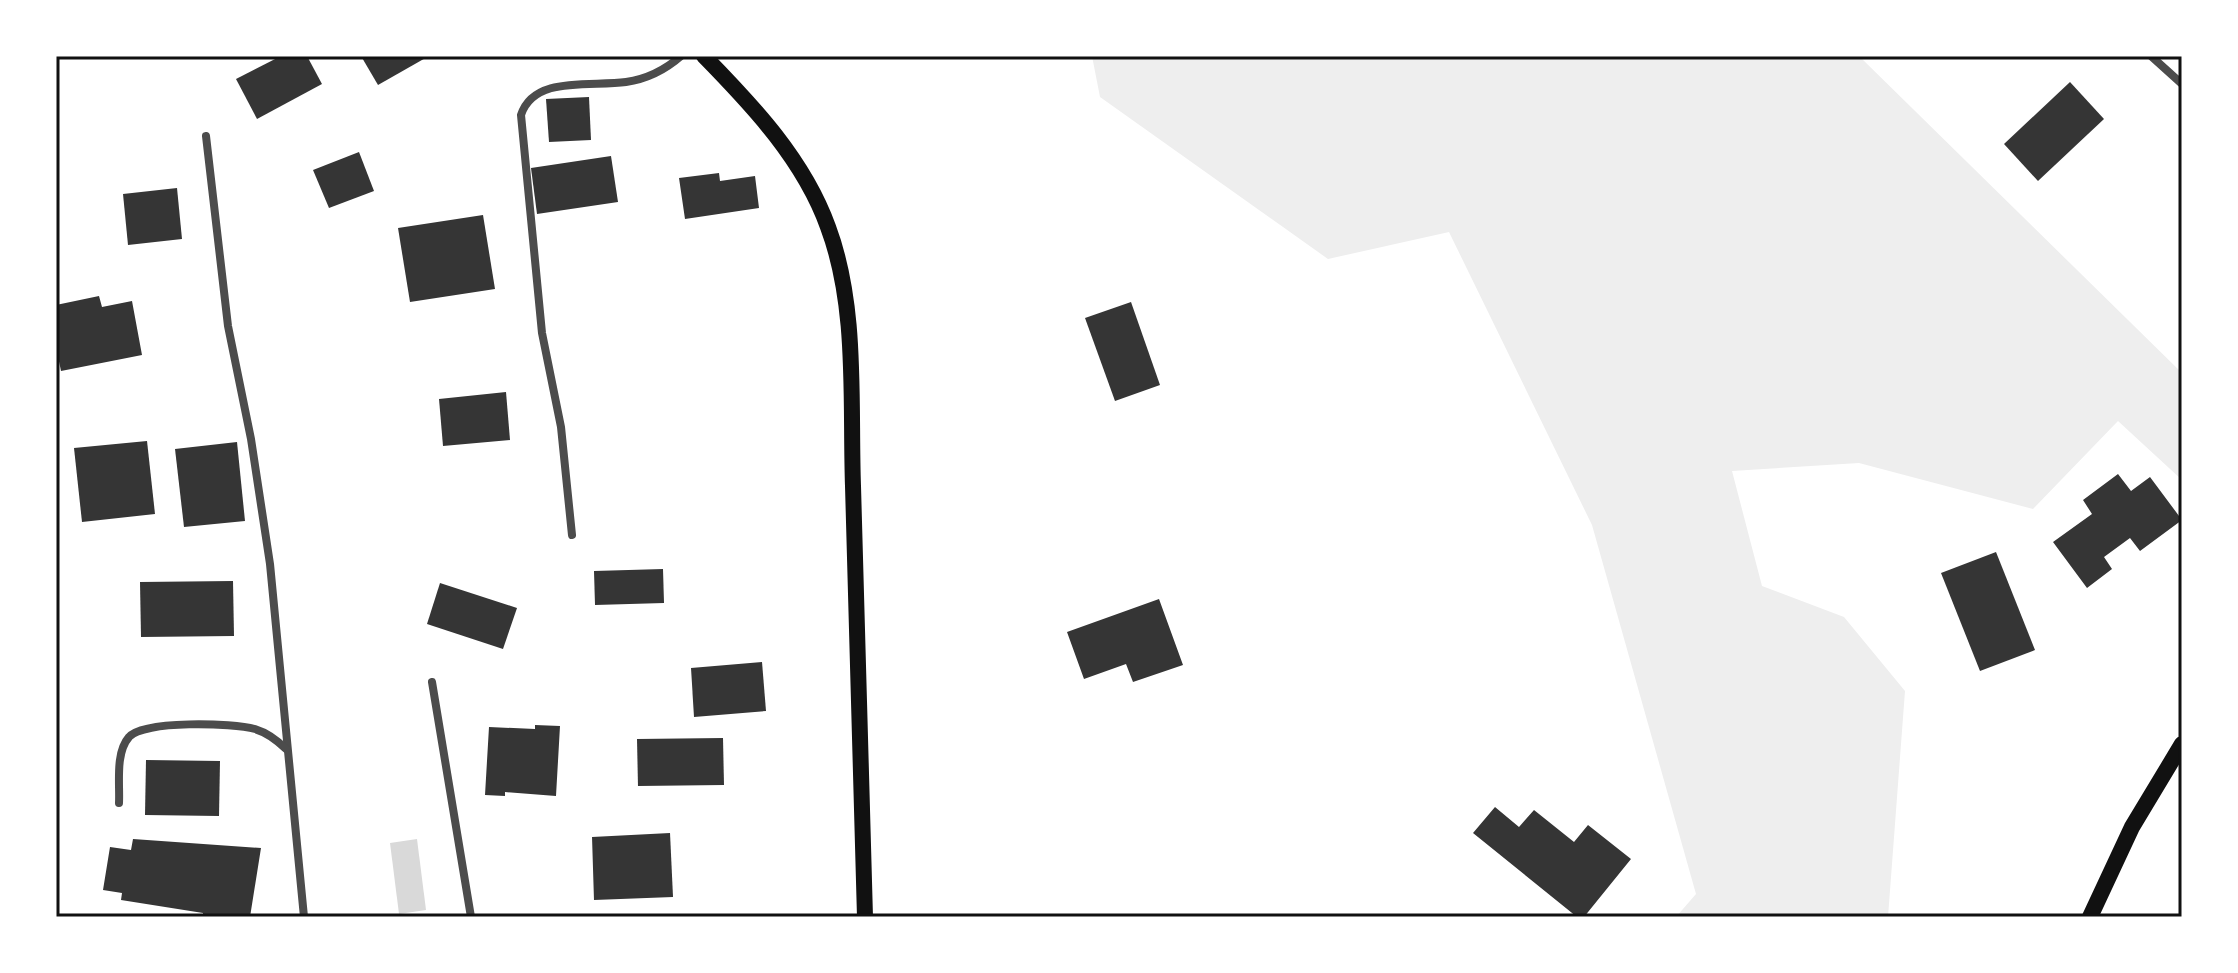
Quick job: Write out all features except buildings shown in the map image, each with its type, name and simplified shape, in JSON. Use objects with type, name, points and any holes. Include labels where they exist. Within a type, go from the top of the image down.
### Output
[{"type":"main road","points":[[704,56],[761,119],[808,182],[827,224],[841,269],[851,405],[865,917]]},
{"type":"main road","points":[[2090,917],[2132,827],[2182,744]]},
{"type":"street","points":[[572,535],[561,427],[542,333],[521,115],[525,104],[541,90],[637,80],[658,72],[681,56]]},
{"type":"street","points":[[2151,56],[2182,84]]},
{"type":"street","points":[[206,136],[228,326],[269,553],[304,917]]},
{"type":"street","points":[[432,682],[471,917]]},
{"type":"street","points":[[119,803],[121,754],[129,736],[138,730],[159,726],[245,727],[266,734],[286,749]]},
{"type":"shaded area","points":[[1092,56],[1859,56],[2182,373],[2182,480],[2118,421],[2033,509],[1859,463],[1732,471],[1762,586],[1844,617],[1905,691],[1888,917],[1676,917],[1696,894],[1592,525],[1449,232],[1328,259],[1100,97]]},
{"type":"shaded area","points":[[417,839],[426,910],[399,914],[390,843]]}]
